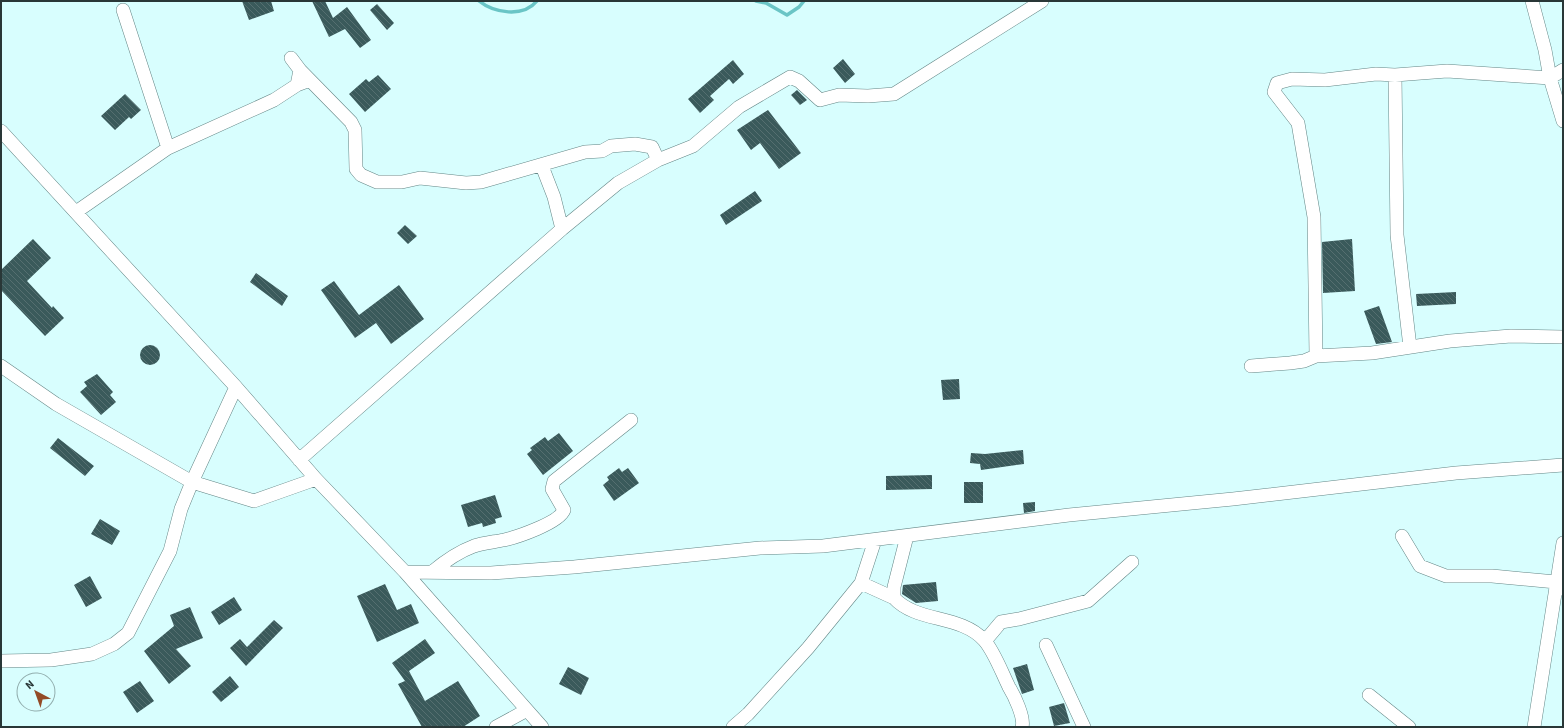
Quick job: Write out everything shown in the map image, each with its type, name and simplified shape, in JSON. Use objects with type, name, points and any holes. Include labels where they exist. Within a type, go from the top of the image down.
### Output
[{"type":"street","points":[[299,460],[562,229],[618,183],[658,160],[693,146],[739,107],[790,77],[798,81],[820,100],[839,94],[868,96],[894,94],[1042,1]]},
{"type":"street","points":[[1532,1],[1545,50],[1550,78],[1563,121]]},
{"type":"street","points":[[123,10],[168,148]]},
{"type":"street","points":[[291,58],[300,70],[353,126],[355,130],[356,169],[362,175],[377,182],[402,182],[420,178],[466,183],[481,182],[542,166],[585,152],[602,151],[611,146],[635,144],[652,147],[658,160]]},
{"type":"street","points":[[297,85],[300,70]]},
{"type":"street","points":[[1316,356],[1314,217],[1298,123],[1274,92],[1277,83],[1292,79],[1325,80],[1376,74],[1395,75],[1447,71],[1550,78],[1563,70]]},
{"type":"street","points":[[1395,75],[1398,235],[1410,347]]},
{"type":"street","points":[[76,212],[168,148],[274,100],[297,85],[310,80]]},
{"type":"street","points":[[1,131],[236,387],[316,479],[405,572],[542,727]]},
{"type":"street","points":[[542,166],[554,197],[562,229]]},
{"type":"street","points":[[1251,366],[1304,361],[1316,356],[1372,353],[1450,341],[1511,336],[1563,337]]},
{"type":"street","points":[[1,366],[56,404],[192,482],[254,501],[316,479]]},
{"type":"street","points":[[1,661],[51,660],[92,654],[114,644],[128,633],[170,551],[181,509],[236,387]]},
{"type":"street","points":[[432,572],[457,553],[476,545],[506,540],[538,528],[559,517],[564,510],[552,489],[554,481],[631,420]]},
{"type":"street","points":[[405,572],[491,573],[574,567],[760,548],[823,546],[1069,515],[1233,499],[1456,473],[1563,465]]},
{"type":"street","points":[[894,598],[894,587],[907,536]]},
{"type":"street","points":[[1402,536],[1420,566],[1446,576],[1492,576],[1560,587]]},
{"type":"street","points":[[733,727],[748,714],[808,648],[861,583],[875,540]]},
{"type":"street","points":[[1534,727],[1560,587],[1563,543]]},
{"type":"street","points":[[985,641],[1002,622],[1020,619],[1088,600],[1132,562]]},
{"type":"street","points":[[861,583],[894,598],[900,604],[918,612],[962,624],[976,632],[985,641],[1012,691],[1022,718],[1022,727]]},
{"type":"street","points":[[1046,645],[1084,727]]},
{"type":"street","points":[[1369,695],[1409,727]]},
{"type":"street","points":[[496,727],[527,710]]},
{"type":"building","points":[[242,1],[271,1],[274,11],[249,20]]},
{"type":"building","points":[[312,1],[325,1],[333,18],[347,7],[371,40],[360,48],[345,29],[329,37]]},
{"type":"building","points":[[377,4],[394,23],[387,30],[370,10]]},
{"type":"building","points":[[843,59],[855,74],[845,83],[833,68]]},
{"type":"building","points":[[733,60],[744,74],[733,84],[729,79],[710,96],[714,100],[700,113],[688,99]]},
{"type":"building","points":[[378,75],[391,89],[365,112],[349,94],[366,79],[369,82]]},
{"type":"building","points":[[797,90],[807,100],[800,105],[791,95]]},
{"type":"building","points":[[125,94],[141,110],[131,119],[129,117],[115,130],[101,116]]},
{"type":"building","points":[[768,110],[801,153],[779,169],[760,143],[751,150],[737,130]]},
{"type":"building","points":[[755,191],[762,201],[726,225],[720,215]]},
{"type":"building","points":[[405,225],[417,236],[408,244],[397,233]]},
{"type":"building","points":[[33,239],[51,258],[27,281],[52,308],[53,306],[64,318],[45,336],[1,290],[1,270]]},
{"type":"building","points":[[1352,239],[1355,291],[1323,293],[1322,242]]},
{"type":"building","points":[[256,273],[288,296],[282,306],[250,282]]},
{"type":"building","points":[[334,281],[359,315],[399,285],[424,319],[391,344],[376,323],[355,338],[321,290]]},
{"type":"building","points":[[1456,292],[1456,304],[1417,306],[1416,294]]},
{"type":"building","points":[[1379,306],[1392,342],[1376,344],[1364,311]]},
{"type":"building","points":[[150,345],[157,348],[160,355],[157,362],[150,365],[143,362],[140,355],[143,348]]},
{"type":"building","points":[[97,374],[113,392],[110,395],[116,402],[101,415],[80,392],[87,386],[84,382]]},
{"type":"building","points":[[959,379],[960,399],[943,400],[941,380]]},
{"type":"building","points":[[559,433],[573,451],[543,475],[527,454],[532,450],[530,448],[545,437],[548,441]]},
{"type":"building","points":[[58,438],[94,466],[85,476],[50,448]]},
{"type":"building","points":[[1023,450],[1024,464],[981,470],[980,464],[970,463],[971,453],[985,454]]},
{"type":"building","points":[[619,468],[622,472],[628,468],[639,483],[614,501],[603,485],[609,480],[607,477]]},
{"type":"building","points":[[932,475],[932,489],[886,490],[886,476]]},
{"type":"building","points":[[964,482],[983,482],[983,503],[964,503]]},
{"type":"building","points":[[495,495],[502,517],[495,519],[496,523],[483,527],[482,523],[468,527],[461,505]]},
{"type":"building","points":[[1035,502],[1035,511],[1024,513],[1023,503]]},
{"type":"building","points":[[100,519],[120,531],[112,545],[91,534]]},
{"type":"building","points":[[90,576],[102,598],[86,607],[74,585]]},
{"type":"building","points":[[936,582],[938,601],[916,603],[902,594],[903,585]]},
{"type":"building","points":[[385,584],[397,610],[411,604],[419,623],[377,642],[357,596]]},
{"type":"building","points":[[234,597],[242,610],[219,625],[211,612]]},
{"type":"building","points":[[190,607],[203,638],[176,649],[191,666],[169,684],[144,651],[174,626],[170,615]]},
{"type":"building","points":[[274,620],[283,628],[246,666],[230,648],[240,639],[247,647]]},
{"type":"building","points":[[425,639],[435,653],[409,671],[425,701],[458,681],[480,716],[463,727],[422,727],[398,684],[405,681],[392,663]]},
{"type":"building","points":[[1027,664],[1034,690],[1022,694],[1013,668]]},
{"type":"building","points":[[568,667],[589,678],[581,695],[559,684]]},
{"type":"building","points":[[230,676],[239,687],[221,702],[212,692]]},
{"type":"building","points":[[140,681],[154,701],[137,713],[123,692]]},
{"type":"building","points":[[1064,703],[1070,723],[1054,726],[1049,707]]},
{"type":"waterway","points":[[479,1],[492,8],[508,12],[524,10],[537,1]]},
{"type":"waterway","points":[[756,1],[766,3],[787,15],[799,7],[804,1]]}]
